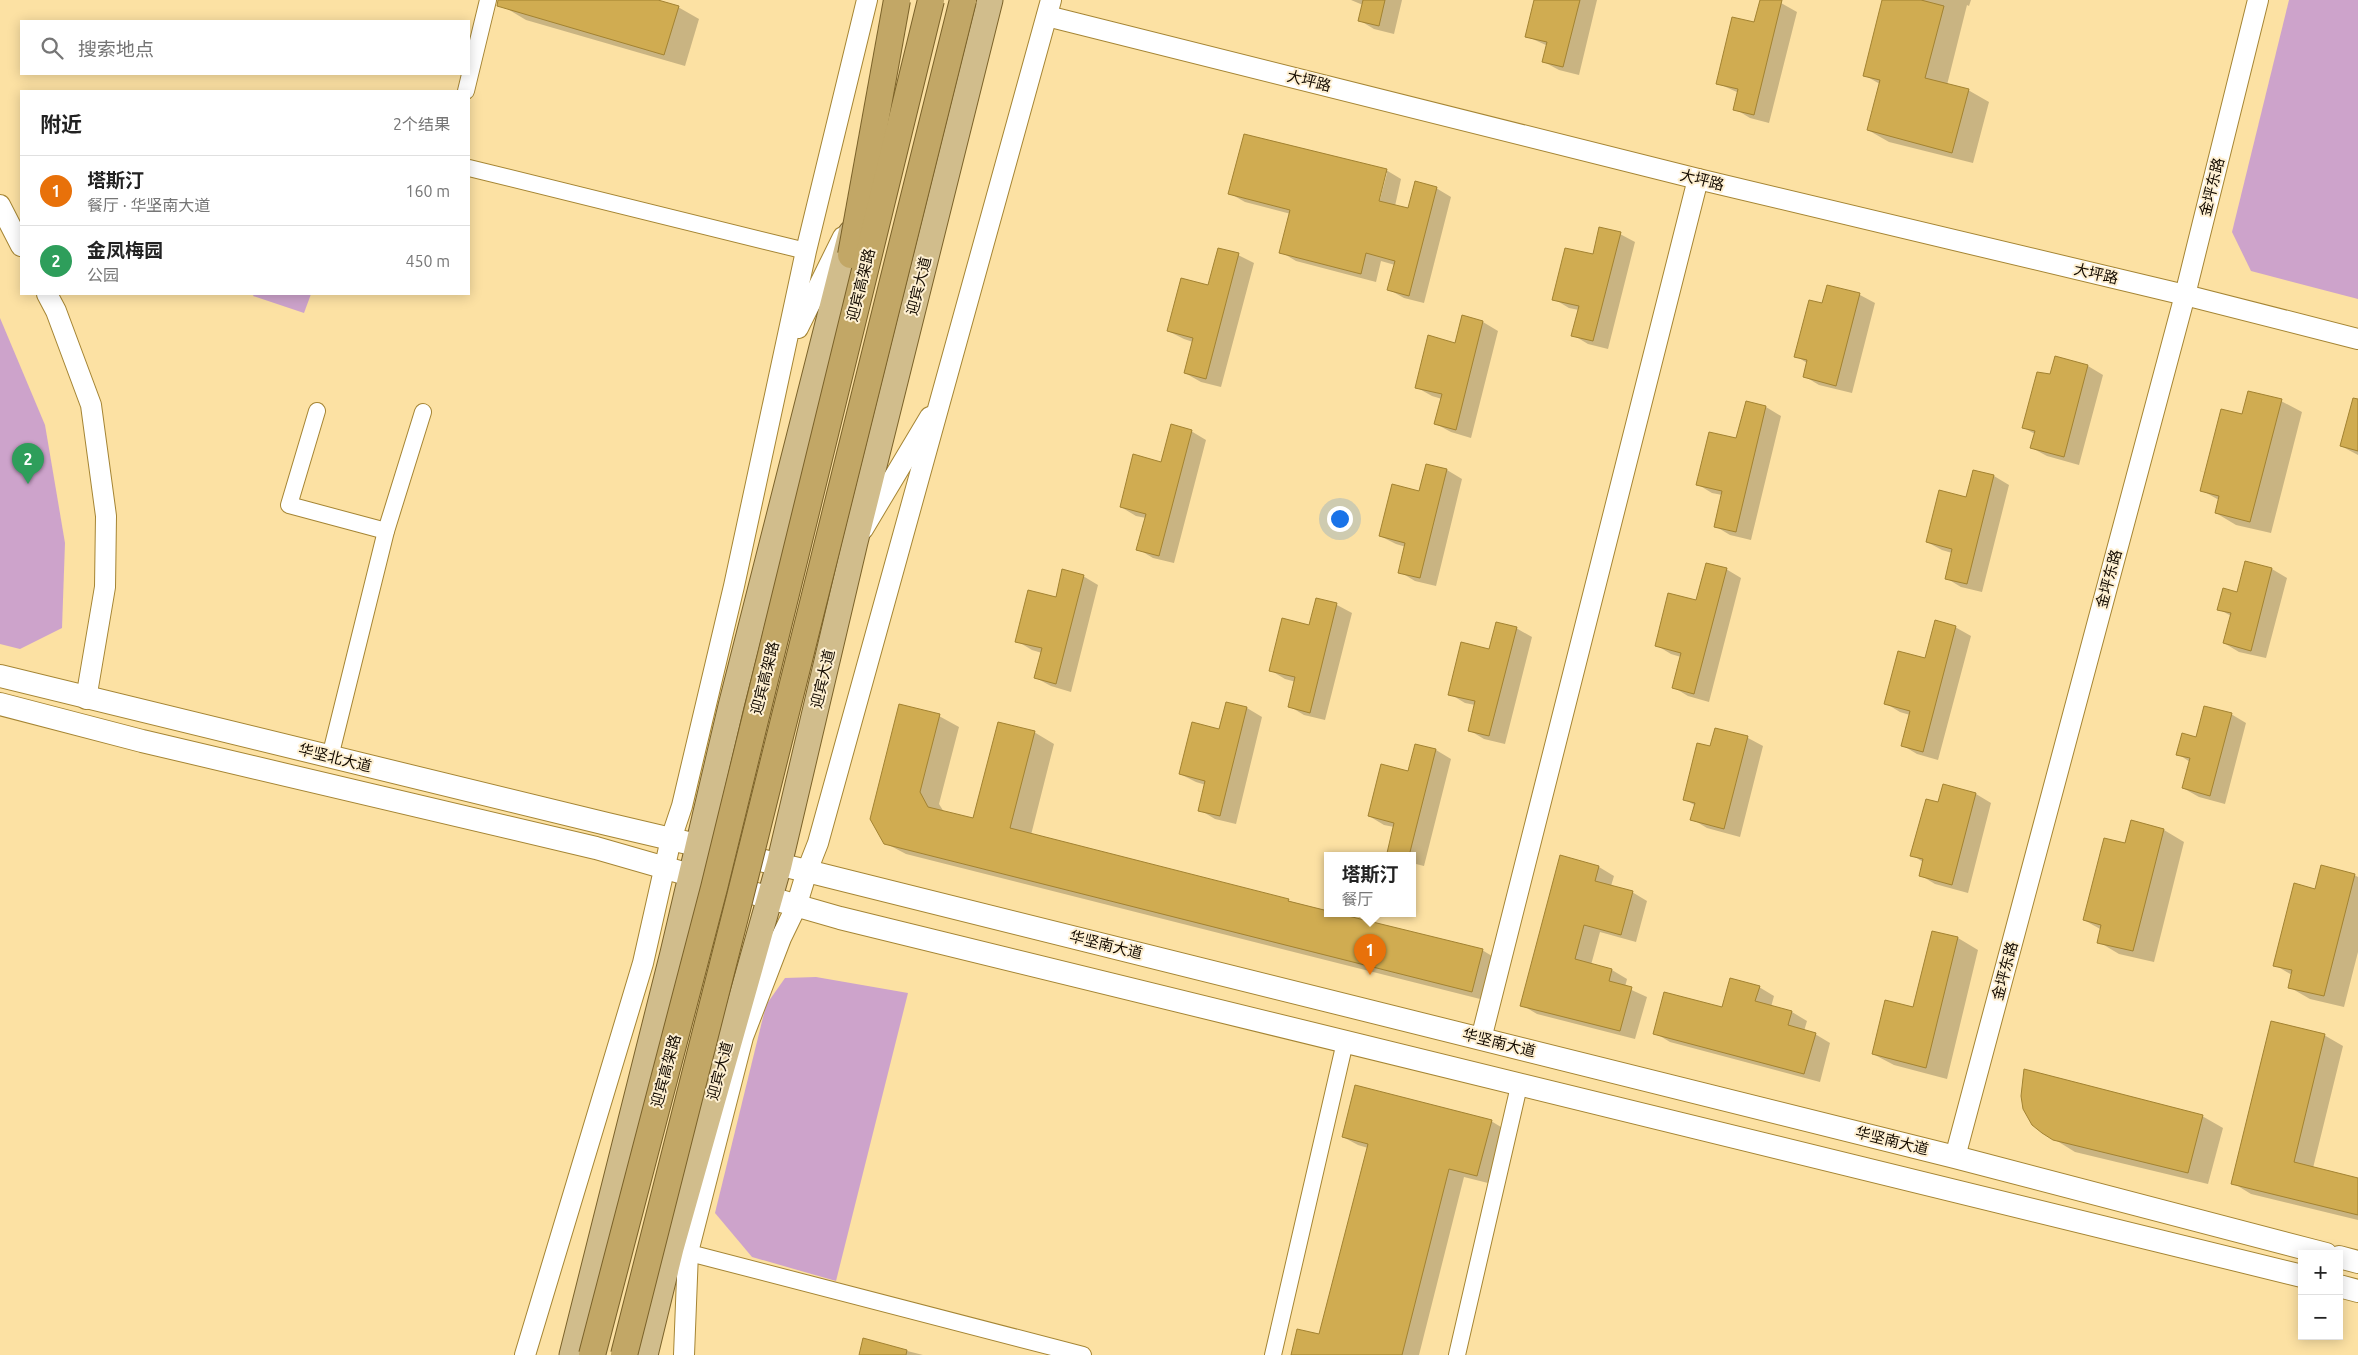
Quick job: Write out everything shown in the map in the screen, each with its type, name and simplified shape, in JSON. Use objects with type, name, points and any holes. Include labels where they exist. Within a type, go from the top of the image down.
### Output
[{"type":"highway","points":[[806,507],[897,0]]},
{"type":"highway","name":"迎宾高架路","points":[[592,1355],[714,888],[931,0]]},
{"type":"highway","name":"迎宾高架路","points":[[624,1355],[963,0]]},
{"type":"main road","points":[[572,1355],[691,877],[697,846],[909,0]]},
{"type":"main road","name":"迎宾大道","points":[[645,1355],[679,1250],[779,865],[855,542],[990,0]]},
{"type":"main road","name":"华坚北大道","points":[[0,676],[86,699],[671,839]]},
{"type":"main road","name":"华坚北大道","points":[[0,704],[142,741],[596,848],[665,869]]},
{"type":"main road","name":"华坚南大道","points":[[671,839],[1481,1038],[1955,1157],[2311,1250]]},
{"type":"main road","points":[[665,869],[796,907],[1519,1086],[2182,1245],[2298,1275]]},
{"type":"main road","points":[[2343,1258],[2358,1262]]},
{"type":"main road","points":[[2343,1287],[2358,1291]]},
{"type":"street","points":[[470,74],[488,0]]},
{"type":"street","points":[[525,1355],[643,963],[671,839],[682,806],[734,586],[786,352],[806,251],[867,0]]},
{"type":"street","name":"金坪东路","points":[[1955,1157],[2185,295],[2258,0]]},
{"type":"street","points":[[684,1355],[679,1250],[743,1037],[781,938],[796,907],[818,844],[1049,8]]},
{"type":"street","name":"大坪路","points":[[1049,8],[1698,179],[2185,295],[2358,339]]},
{"type":"street","points":[[466,90],[470,75]]},
{"type":"street","points":[[470,168],[806,251]]},
{"type":"street","points":[[1481,1038],[1698,179]]},
{"type":"street","points":[[0,206],[20,244]]},
{"type":"street","points":[[786,352],[856,211]]},
{"type":"street","points":[[48,295],[56,311],[91,405],[106,516],[105,587],[86,699]]},
{"type":"street","points":[[855,542],[943,394]]},
{"type":"street","points":[[317,411],[289,505],[386,531]]},
{"type":"street","points":[[330,757],[386,531],[423,412]]},
{"type":"street","points":[[1273,1355],[1345,1042]]},
{"type":"street","points":[[1457,1355],[1519,1086]]},
{"type":"street","points":[[679,1250],[1036,1349],[1083,1355]]},
{"type":"shaded area","points":[[2289,0],[2358,0],[2358,299],[2251,271],[2232,232]]},
{"type":"shaded area","points":[[254,295],[311,295],[304,313]]},
{"type":"shaded area","points":[[0,318],[45,425],[65,543],[62,628],[20,649],[0,644]]},
{"type":"shaded area","points":[[816,977],[908,993],[836,1281],[752,1257],[715,1213],[766,1005],[785,978]]},
{"type":"building","points":[[498,0],[658,0],[679,6],[664,55],[497,6]]},
{"type":"building","points":[[1363,0],[1385,0],[1379,26],[1358,21]]},
{"type":"building","points":[[1534,0],[1580,0],[1563,67],[1542,62],[1547,42],[1525,37]]},
{"type":"building","points":[[1760,0],[1782,0],[1754,115],[1733,110],[1738,89],[1716,84],[1732,17],[1754,22]]},
{"type":"building","points":[[1882,0],[1921,0],[1944,6],[1925,78],[1969,89],[1952,153],[1867,130],[1880,80],[1863,76]]},
{"type":"building","points":[[1244,134],[1387,169],[1379,201],[1408,208],[1415,181],[1437,187],[1409,296],[1387,290],[1395,261],[1366,253],[1361,274],[1279,253],[1290,210],[1228,194]]},
{"type":"building","points":[[1599,227],[1621,232],[1593,341],[1571,336],[1579,306],[1552,300],[1565,248],[1593,254]]},
{"type":"building","points":[[1218,248],[1239,253],[1206,379],[1184,373],[1193,338],[1167,331],[1181,278],[1208,285]]},
{"type":"building","points":[[1827,285],[1860,293],[1836,386],[1803,377],[1807,360],[1794,357],[1809,300],[1822,303]]},
{"type":"building","points":[[1462,315],[1483,321],[1456,430],[1434,424],[1442,394],[1415,388],[1428,335],[1455,343]]},
{"type":"building","points":[[2055,356],[2088,365],[2064,457],[2030,448],[2035,431],[2022,428],[2037,372],[2050,374]]},
{"type":"building","points":[[2248,391],[2282,399],[2250,522],[2215,513],[2219,496],[2200,491],[2221,409],[2242,414]]},
{"type":"building","points":[[2353,398],[2358,399],[2358,451],[2340,446]]},
{"type":"building","points":[[1746,401],[1766,406],[1736,532],[1714,527],[1722,491],[1696,485],[1709,432],[1736,438]]},
{"type":"building","points":[[1171,424],[1192,430],[1159,556],[1136,550],[1146,514],[1120,507],[1133,454],[1161,462]]},
{"type":"building","points":[[1426,464],[1447,469],[1420,578],[1398,573],[1405,543],[1379,536],[1392,484],[1419,491]]},
{"type":"building","points":[[1973,470],[1994,475],[1967,584],[1945,579],[1952,549],[1926,542],[1939,490],[1966,497]]},
{"type":"building","points":[[2245,561],[2272,568],[2251,651],[2223,643],[2231,613],[2217,610],[2223,588],[2237,592]]},
{"type":"building","points":[[1706,563],[1727,568],[1694,694],[1672,688],[1681,653],[1655,646],[1668,593],[1696,600]]},
{"type":"building","points":[[1062,569],[1084,575],[1056,684],[1034,678],[1042,648],[1015,642],[1028,590],[1056,597]]},
{"type":"building","points":[[1316,598],[1337,603],[1310,713],[1288,707],[1295,677],[1269,671],[1282,618],[1309,625]]},
{"type":"building","points":[[1935,620],[1956,626],[1923,752],[1901,746],[1910,711],[1884,704],[1898,651],[1925,658]]},
{"type":"building","points":[[1496,622],[1517,627],[1489,736],[1468,731],[1475,701],[1448,695],[1461,642],[1489,649]]},
{"type":"building","points":[[1226,702],[1247,707],[1220,816],[1198,811],[1205,781],[1179,774],[1192,722],[1219,729]]},
{"type":"building","points":[[899,704],[940,714],[920,792],[928,807],[973,818],[998,722],[1035,731],[1010,828],[1289,899],[1288,901],[1324,910],[1324,917],[1352,917],[1483,949],[1472,992],[884,844],[870,819]]},
{"type":"building","points":[[2204,706],[2232,713],[2210,796],[2182,788],[2190,758],[2176,755],[2182,733],[2196,737]]},
{"type":"building","points":[[1715,728],[1748,736],[1724,829],[1690,820],[1695,803],[1683,800],[1697,743],[1710,746]]},
{"type":"building","points":[[1415,744],[1436,749],[1410,852],[1387,852],[1394,823],[1368,816],[1381,764],[1408,771]]},
{"type":"building","points":[[1943,784],[1976,793],[1952,885],[1919,876],[1923,859],[1910,856],[1926,799],[1938,802]]},
{"type":"building","points":[[2131,820],[2164,829],[2133,951],[2097,943],[2101,925],[2083,920],[2104,838],[2125,843]]},
{"type":"building","points":[[1560,855],[1599,866],[1595,881],[1633,891],[1621,935],[1584,925],[1575,959],[1612,969],[1609,981],[1632,987],[1620,1031],[1520,1006]]},
{"type":"building","points":[[2321,865],[2355,874],[2324,996],[2288,988],[2292,970],[2273,966],[2294,883],[2315,889]]},
{"type":"building","points":[[1932,931],[1958,937],[1926,1068],[1872,1054],[1885,1000],[1913,1007]]},
{"type":"building","points":[[1730,978],[1760,986],[1755,1001],[1792,1011],[1788,1025],[1816,1033],[1804,1074],[1653,1034],[1664,992],[1722,1007]]},
{"type":"building","points":[[2271,1021],[2325,1034],[2294,1162],[2358,1178],[2358,1215],[2231,1184]]},
{"type":"building","points":[[2024,1069],[2203,1115],[2188,1173],[2053,1140],[2032,1125],[2023,1109],[2021,1096]]},
{"type":"building","points":[[1355,1085],[1492,1120],[1477,1176],[1449,1169],[1402,1355],[1291,1355],[1297,1329],[1319,1334],[1368,1144],[1342,1137]]},
{"type":"building","points":[[863,1338],[907,1350],[906,1355],[859,1355]]},
{"type":"place","name":"金凤梅园","points":[[28,484]]},
{"type":"place","name":"塔斯汀","points":[[1370,975]]}]
